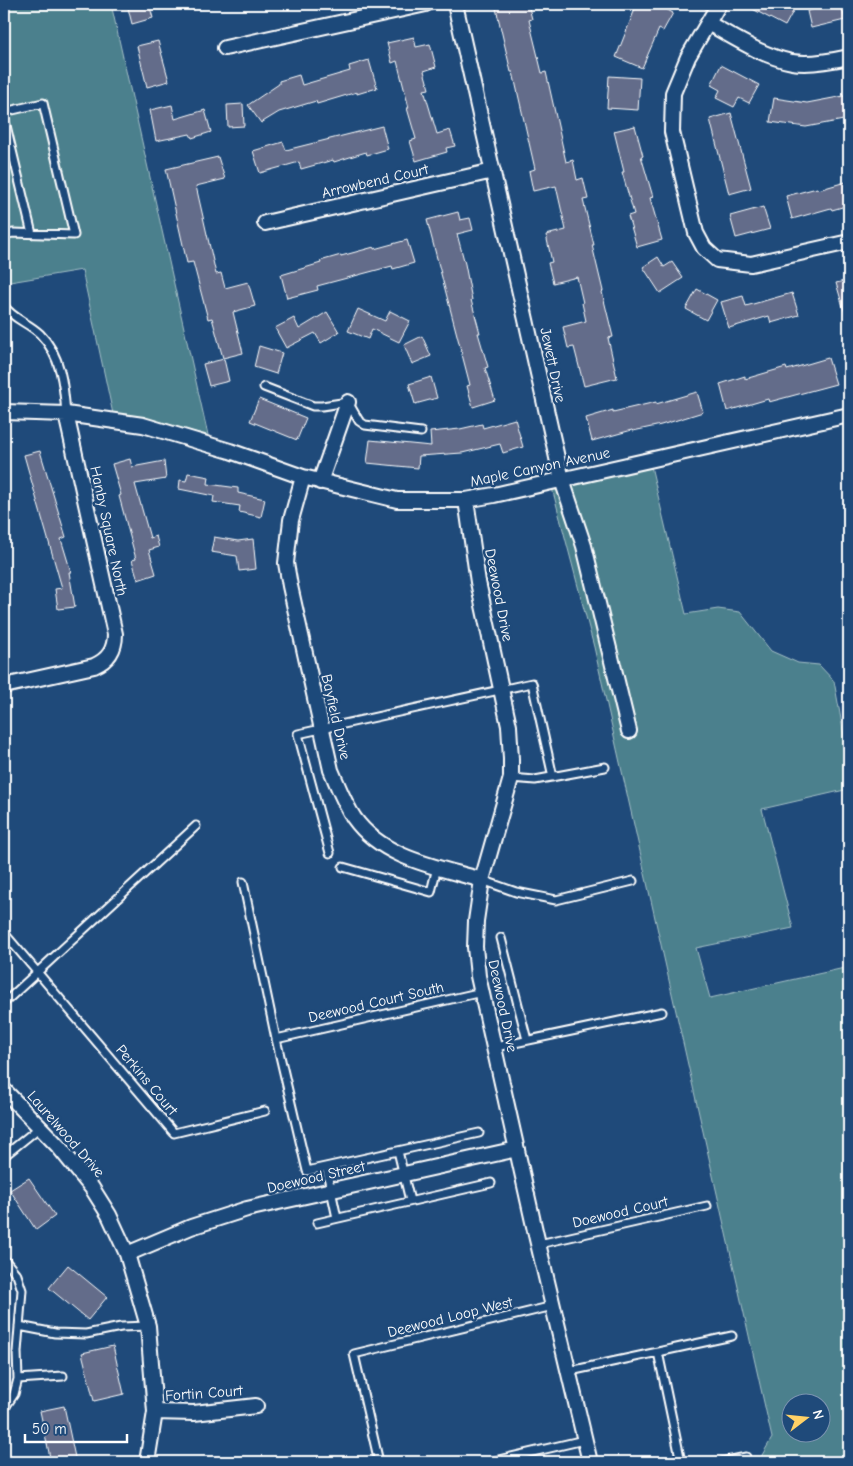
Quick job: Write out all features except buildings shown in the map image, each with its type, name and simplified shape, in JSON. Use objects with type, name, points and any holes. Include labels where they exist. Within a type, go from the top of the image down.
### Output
[{"type":"street","points":[[225,48],[426,4]]},
{"type":"street","name":"Jewett Drive","points":[[455,4],[562,480],[584,546],[629,731]]},
{"type":"street","points":[[719,4],[688,57],[673,93],[672,132],[696,233],[704,248],[717,260],[751,264],[849,242]]},
{"type":"street","points":[[708,24],[761,52],[793,62],[828,62],[849,57]]},
{"type":"street","name":"Arrowbend Court","points":[[265,223],[493,171]]},
{"type":"street","points":[[320,482],[348,402]]},
{"type":"street","name":"Maple Canyon Avenue","points":[[4,412],[66,414],[143,425],[230,451],[320,482],[398,500],[466,500],[849,415]]},
{"type":"street","name":"Hanby Square North","points":[[4,686],[94,666],[103,662],[110,655],[115,645],[115,634],[66,414]]},
{"type":"street","name":"Bayfield Drive","points":[[303,477],[291,520],[286,563],[331,770],[339,790],[354,818],[369,834],[387,848],[409,859],[482,880]]},
{"type":"street","name":"Deewood Drive","points":[[466,500],[478,582],[509,726],[511,778],[482,880],[476,921],[475,947],[482,992],[590,1462]]},
{"type":"street","name":"Laurelwood Drive","points":[[4,1090],[59,1147],[92,1188],[109,1215],[127,1254],[148,1326],[154,1412],[147,1462]]},
{"type":"street","name":"Doewood Street","points":[[127,1254],[191,1227],[247,1209],[517,1148]]},
{"type":"street","name":"Fortin Court","points":[[154,1412],[194,1413],[256,1406]]},
{"type":"lane","points":[[4,112],[43,103],[74,235],[13,232],[4,234]]},
{"type":"lane","points":[[4,117],[32,234]]},
{"type":"lane","points":[[4,306],[9,313],[40,334],[55,353],[64,387],[66,414]]},
{"type":"lane","points":[[264,387],[313,406],[348,402],[359,420],[365,424],[421,432]]},
{"type":"lane","points":[[330,853],[298,734],[532,683],[553,777]]},
{"type":"lane","points":[[511,778],[535,780],[605,766]]},
{"type":"lane","points":[[4,1004],[196,826]]},
{"type":"lane","points":[[342,867],[431,892],[438,867]]},
{"type":"lane","points":[[482,880],[516,892],[556,900],[633,881]]},
{"type":"lane","points":[[243,882],[276,1039],[307,1172],[479,1133]]},
{"type":"lane","name":"Perkins Court","points":[[4,934],[174,1133],[265,1111]]},
{"type":"lane","points":[[501,938],[527,1040]]},
{"type":"lane","name":"Deewood Court South","points":[[276,1039],[482,992]]},
{"type":"lane","points":[[496,1047],[662,1012]]},
{"type":"lane","points":[[4,1156],[40,1126]]},
{"type":"lane","points":[[398,1151],[410,1201]]},
{"type":"lane","points":[[326,1167],[337,1218]]},
{"type":"lane","points":[[317,1223],[490,1183]]},
{"type":"lane","name":"Doewood Court","points":[[539,1244],[707,1206]]},
{"type":"lane","points":[[4,1259],[17,1275],[22,1290],[17,1352],[18,1379],[14,1394],[4,1409]]},
{"type":"lane","name":"Deewood Loop West","points":[[379,1462],[354,1354],[553,1306]]},
{"type":"lane","points":[[19,1326],[55,1333],[86,1334],[122,1327],[148,1326]]},
{"type":"lane","points":[[570,1371],[732,1336]]},
{"type":"lane","points":[[658,1352],[681,1462]]},
{"type":"lane","points":[[18,1379],[63,1376]]},
{"type":"lane","points":[[490,1462],[584,1440]]},
{"type":"lane","points":[[722,1462],[746,1457]]},
{"type":"green space","points":[[22,4],[111,4],[208,435],[113,414],[82,270],[4,283],[4,8]]},
{"type":"green space","points":[[651,466],[686,614],[718,609],[740,612],[771,651],[798,663],[819,665],[834,681],[849,763],[849,789],[762,809],[793,928],[696,948],[710,998],[849,967],[849,1462],[758,1462],[772,1438],[594,647],[552,488]]}]
